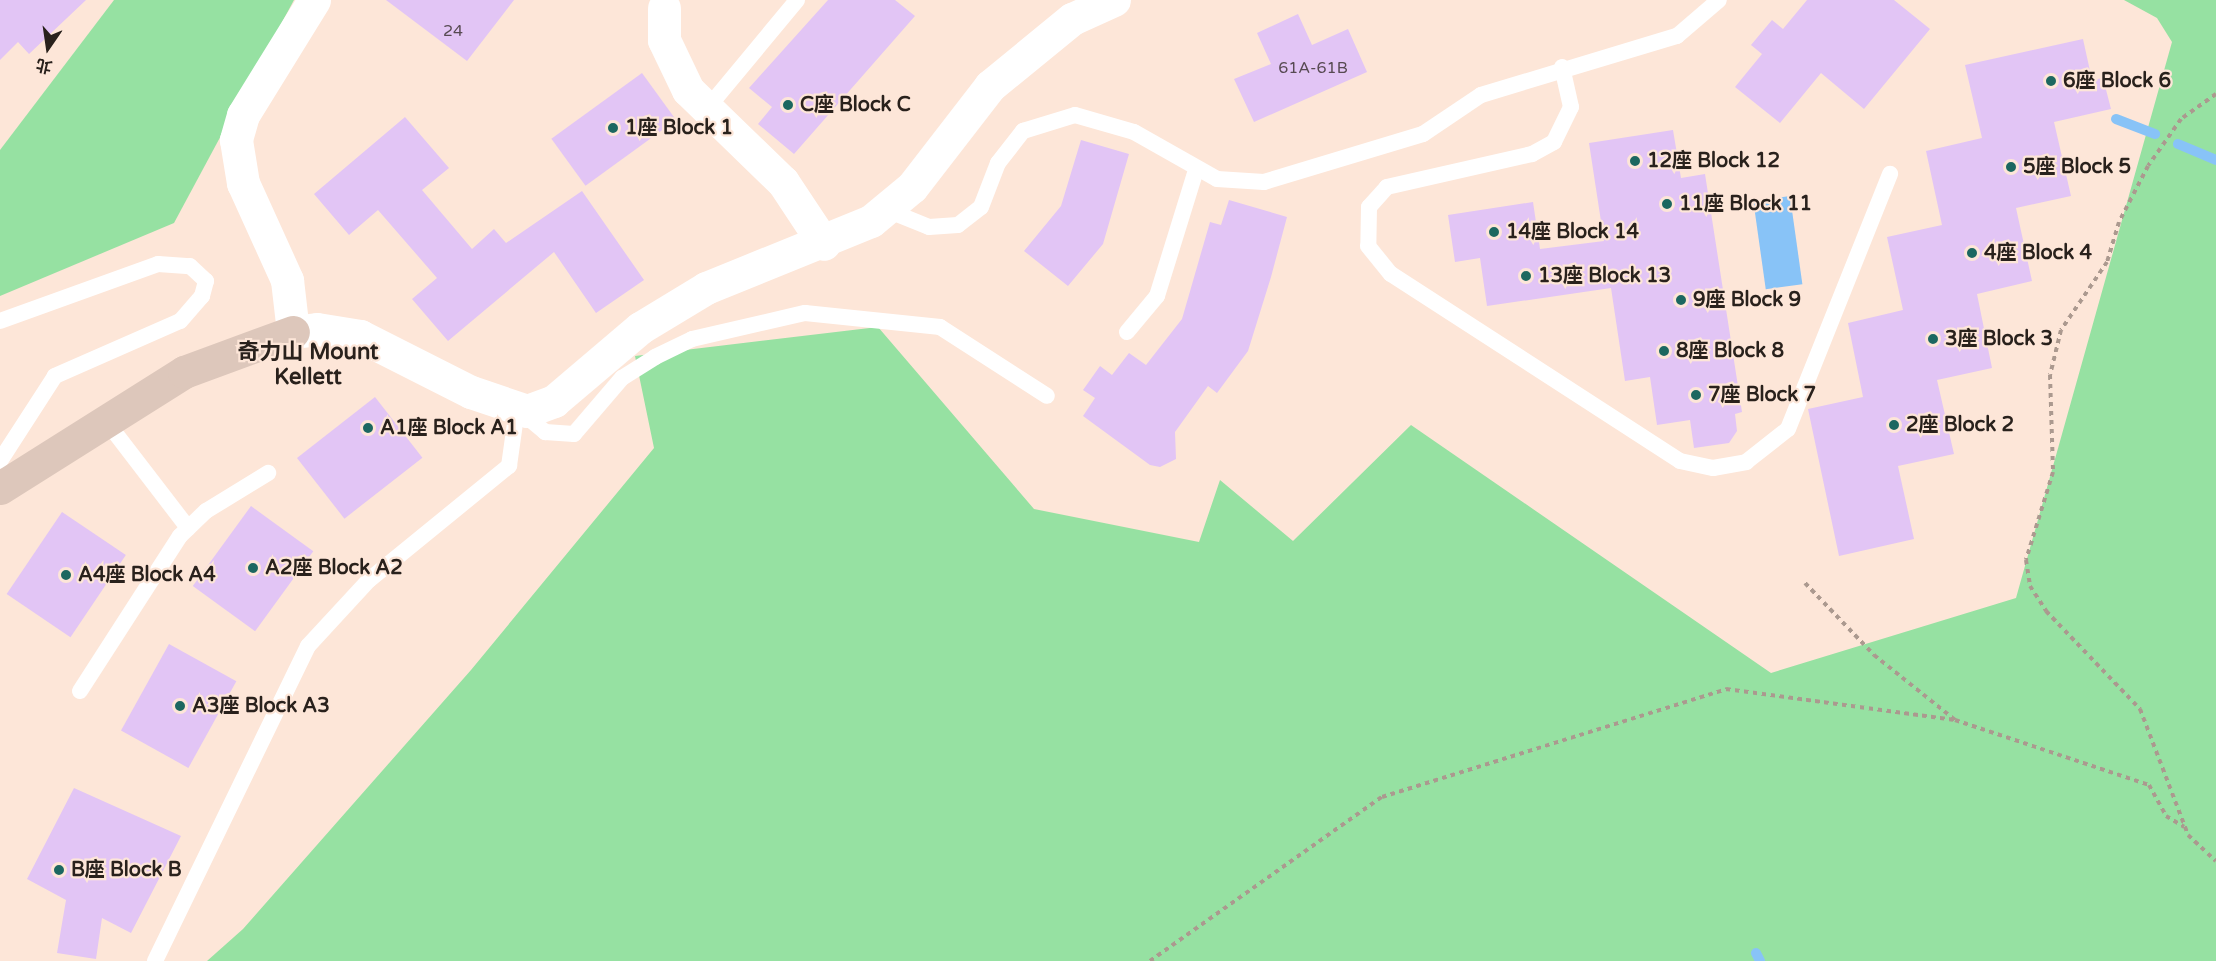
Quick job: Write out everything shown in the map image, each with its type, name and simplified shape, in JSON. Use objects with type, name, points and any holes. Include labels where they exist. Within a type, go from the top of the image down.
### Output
[{"type":"street","points":[[293,332],[287,280],[243,183],[236,140],[243,116],[314,0]]},
{"type":"street","points":[[0,488],[207,360],[293,332],[360,336],[471,392],[517,409],[536,410],[554,401],[640,328],[706,288],[824,244],[887,210],[921,176],[990,86],[1072,19],[1114,0]]},
{"type":"street","points":[[665,4],[662,30],[669,53],[705,111],[783,182],[824,244]]},
{"type":"lane","points":[[705,111],[797,0]]},
{"type":"lane","points":[[887,210],[928,227],[971,218],[988,195],[1008,145],[1023,131],[1056,117],[1093,118],[1134,132],[1196,170],[1240,183],[1287,176],[1423,134],[1481,95],[1562,68],[1677,36],[1719,0]]},
{"type":"lane","points":[[1562,68],[1570,107],[1554,142],[1532,154],[1387,187],[1369,207],[1368,246],[1391,273],[1680,461],[1730,467],[1762,454],[1788,429],[1890,174]]},
{"type":"lane","points":[[1128,332],[1157,296],[1196,170]]},
{"type":"lane","points":[[0,321],[158,264],[190,266],[206,281],[202,296],[180,321],[55,376],[0,461]]},
{"type":"lane","points":[[517,409],[546,432],[574,434],[621,378],[655,357],[692,339],[805,313],[940,327],[1047,396]]},
{"type":"lane","points":[[155,961],[308,646],[369,580],[509,466],[517,409]]},
{"type":"lane","points":[[106,421],[188,528]]},
{"type":"lane","points":[[80,691],[158,562],[188,528],[228,495],[268,472]]},
{"type":"path","points":[[2216,94],[2181,119],[2153,158],[2123,214],[2104,269],[2061,330],[2050,375],[2054,472],[2026,560],[2041,604],[2146,717],[2184,828],[2194,844],[2216,861]]},
{"type":"path","points":[[1805,583],[1874,656],[1954,720]]},
{"type":"path","points":[[1150,961],[1382,797],[1726,688],[1954,720],[2149,785],[2166,816],[2184,828]]},
{"type":"green space","points":[[114,0],[294,0],[174,223],[0,296],[0,150]]},
{"type":"green space","points":[[2124,0],[2216,0],[2216,961],[207,961],[243,929],[471,670],[654,448],[635,356],[878,327],[1034,509],[1199,542],[1220,480],[1293,541],[1411,425],[1771,673],[2016,598],[2172,42],[2157,18]]},
{"type":"water","points":[[1790,196],[1802,284],[1766,289],[1753,201]]},
{"type":"building","points":[[0,0],[86,0],[29,54],[18,42],[0,60]]},
{"type":"building","points":[[386,0],[514,0],[467,61]]},
{"type":"building","points":[[828,0],[895,0],[915,16],[794,154],[758,124],[772,107],[749,88]]},
{"type":"building","points":[[1807,0],[1894,0],[1930,29],[1864,109],[1821,73],[1780,123],[1735,87],[1762,54],[1751,45],[1772,20],[1783,29]]},
{"type":"building","points":[[1298,14],[1312,45],[1348,29],[1367,72],[1254,122],[1234,79],[1271,64],[1257,33]]},
{"type":"building","points":[[2083,39],[2092,80],[2103,78],[2111,109],[2054,122],[2071,196],[2016,208],[2032,281],[1977,294],[1992,368],[1937,380],[1954,454],[1898,466],[1914,539],[1839,556],[1808,409],[1863,397],[1848,323],[1903,310],[1887,237],[1942,225],[1926,151],[1982,138],[1965,65]]},
{"type":"building","name":"1座 Block 1","points":[[642,73],[676,120],[585,186],[551,139]]},
{"type":"building","points":[[405,117],[449,168],[422,190],[472,249],[494,229],[506,243],[582,191],[644,280],[596,313],[554,252],[448,341],[412,299],[437,278],[378,210],[349,235],[314,194]]},
{"type":"building","points":[[1673,130],[1681,178],[1705,174],[1742,412],[1735,414],[1737,431],[1729,443],[1694,448],[1690,420],[1657,425],[1650,377],[1625,381],[1611,288],[1487,306],[1480,258],[1455,262],[1448,215],[1533,202],[1540,249],[1604,241],[1589,143]]},
{"type":"building","points":[[1081,140],[1129,154],[1103,244],[1068,286],[1024,251],[1061,206]]},
{"type":"building","points":[[1229,200],[1287,217],[1271,277],[1248,351],[1217,393],[1208,386],[1175,432],[1176,459],[1160,467],[1150,465],[1083,416],[1095,398],[1083,390],[1100,366],[1112,375],[1129,353],[1146,365],[1182,319],[1210,222],[1221,225]]},
{"type":"building","name":"A1座 Block A1","points":[[375,397],[422,458],[344,519],[297,458]]},
{"type":"building","name":"A2座 Block A2","points":[[251,506],[313,551],[255,631],[193,586]]},
{"type":"building","name":"A4座 Block A4","points":[[62,512],[126,555],[70,637],[7,594]]},
{"type":"building","name":"A3座 Block A3","points":[[169,644],[236,681],[188,768],[121,731]]},
{"type":"building","name":"B座 Block B","points":[[74,788],[181,836],[131,933],[102,918],[96,959],[57,953],[66,900],[27,879]]},
{"type":"waterway","points":[[2116,119],[2155,134]]},
{"type":"waterway","points":[[2178,144],[2216,160]]},
{"type":"waterway","points":[[1756,953],[1760,961]]},
{"type":"place","name":"6座 Block 6","points":[[2051,81]]},
{"type":"place","name":"C座 Block C","points":[[788,105]]},
{"type":"place","name":"1座 Block 1","points":[[613,128]]},
{"type":"place","name":"12座 Block 12","points":[[1635,161]]},
{"type":"place","name":"5座 Block 5","points":[[2011,167]]},
{"type":"place","name":"11座 Block 11","points":[[1667,204]]},
{"type":"place","name":"14座 Block 14","points":[[1494,232]]},
{"type":"place","name":"4座 Block 4","points":[[1972,253]]},
{"type":"place","name":"13座 Block 13","points":[[1526,276]]},
{"type":"place","name":"9座 Block 9","points":[[1681,300]]},
{"type":"place","name":"3座 Block 3","points":[[1933,339]]},
{"type":"place","name":"8座 Block 8","points":[[1664,351]]},
{"type":"place","name":"7座 Block 7","points":[[1696,395]]},
{"type":"place","name":"2座 Block 2","points":[[1894,425]]},
{"type":"place","name":"A1座 Block A1","points":[[368,428]]},
{"type":"place","name":"A2座 Block A2","points":[[253,568]]},
{"type":"place","name":"A4座 Block A4","points":[[66,575]]},
{"type":"place","name":"A3座 Block A3","points":[[180,706]]},
{"type":"place","name":"B座 Block B","points":[[59,870]]},
{"type":"district","name":"奇力山 Mount Kellett","points":[[308,364]]}]
